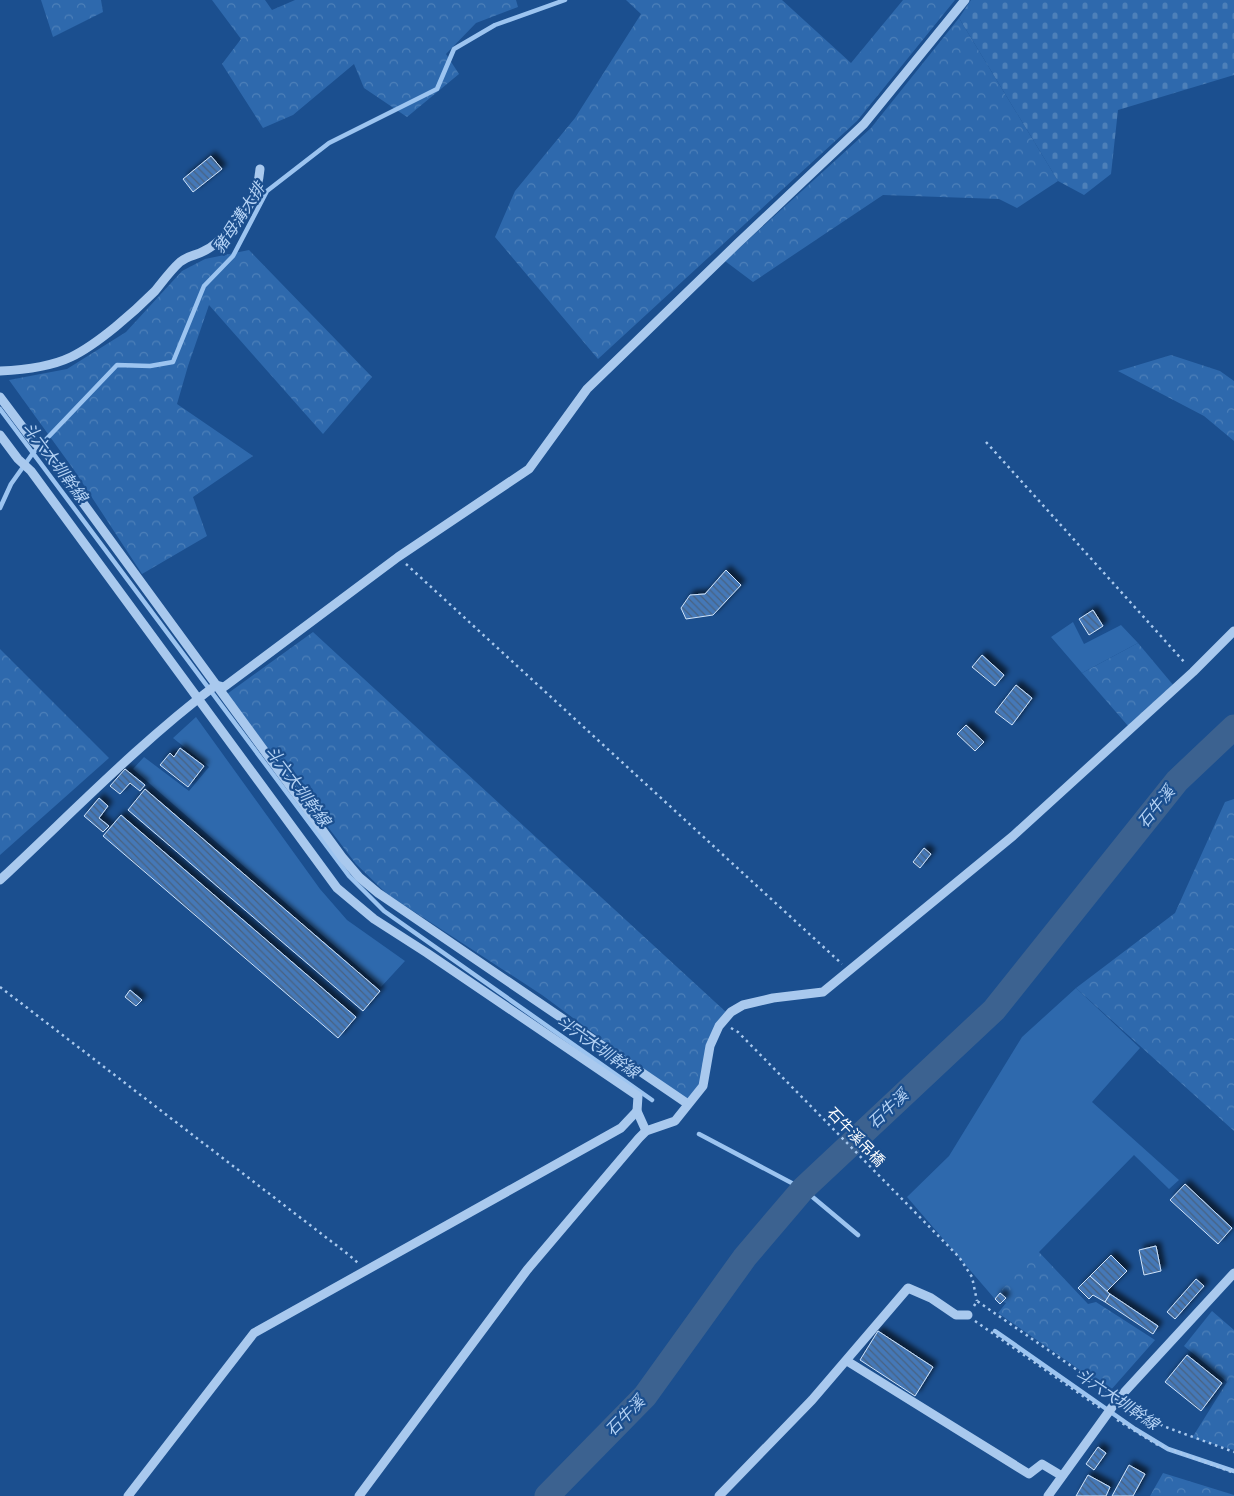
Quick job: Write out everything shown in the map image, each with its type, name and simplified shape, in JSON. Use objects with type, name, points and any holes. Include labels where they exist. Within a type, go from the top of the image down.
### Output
[{"type":"street","points":[[216,685],[224,687],[398,557],[529,469],[587,389],[864,124],[965,0]]},
{"type":"street","points":[[0,371],[36,367],[70,357],[102,336],[154,292],[182,261],[190,255],[204,252],[222,239],[251,203],[259,180],[260,169]]},
{"type":"street","points":[[0,397],[33,441],[48,455],[342,857],[359,877],[384,898],[688,1104]]},
{"type":"street","points":[[0,435],[31,471],[336,888],[374,919],[638,1096],[637,1112],[621,1128],[254,1332],[128,1496]]},
{"type":"street","points":[[359,1496],[527,1270],[651,1130],[675,1121],[703,1086],[710,1046],[718,1026],[731,1012],[742,1005],[773,998],[823,992],[1013,836],[1193,672],[1234,631]]},
{"type":"street","points":[[0,880],[118,769],[216,685]]},
{"type":"street","points":[[637,1112],[651,1130]]},
{"type":"street","points":[[1048,1496],[1118,1399],[1234,1272]]},
{"type":"street","points":[[719,1496],[783,1431],[847,1361],[908,1288],[931,1298],[956,1315],[968,1315]]},
{"type":"street","points":[[847,1361],[1029,1474],[1042,1464],[1062,1476]]},
{"type":"path","points":[[986,442],[1193,672]]},
{"type":"path","points":[[398,557],[848,970]]},
{"type":"path","points":[[0,987],[349,1255],[364,1270]]},
{"type":"path","name":"石牛溪吊橋","points":[[738,1032],[959,1257],[972,1277],[977,1301]]},
{"type":"path","points":[[1234,1452],[1163,1426],[1118,1399],[977,1301],[968,1315],[1107,1414],[1156,1444],[1234,1473]]},
{"type":"green space","points":[[41,0],[101,0],[103,12],[53,37]]},
{"type":"green space","points":[[212,0],[265,0],[272,10],[295,0],[516,0],[518,7],[476,23],[446,54],[459,74],[407,117],[364,88],[354,64],[293,115],[263,128],[222,64],[241,39]]},
{"type":"green space","points":[[626,0],[782,0],[851,63],[903,0],[955,0],[857,121],[598,359],[495,237],[515,191],[575,118],[641,14]]},
{"type":"green space","points":[[971,0],[1234,0],[1234,75],[1118,110],[1111,174],[1084,195],[1058,181],[959,18]]},
{"type":"green space","points":[[959,18],[1058,181],[1017,208],[999,199],[883,195],[753,282],[725,261],[871,128]]},
{"type":"green space","points":[[249,250],[372,377],[323,434],[209,305],[177,404],[253,456],[193,497],[207,536],[142,574],[74,470],[9,380],[67,369],[126,332],[182,271],[205,259]]},
{"type":"green space","points":[[1171,355],[1220,371],[1234,381],[1234,441],[1204,416],[1118,371]]},
{"type":"green space","points":[[1073,622],[1084,644],[1121,625],[1138,643],[1082,673],[1051,637]]},
{"type":"green space","points":[[313,632],[727,1013],[704,1057],[706,1087],[688,1103],[542,995],[387,894],[356,864],[227,694]]},
{"type":"green space","points":[[1138,643],[1174,686],[1129,727],[1082,673]]},
{"type":"green space","points":[[0,649],[109,758],[0,855]]},
{"type":"green space","points":[[196,717],[320,889],[347,920],[405,961],[381,987],[133,769],[144,757],[189,791],[209,767],[173,738]]},
{"type":"green space","points":[[1234,799],[1234,1131],[1076,988],[1175,913],[1225,802]]},
{"type":"green space","points":[[1076,988],[1140,1048],[1092,1102],[1179,1180],[1169,1189],[1134,1155],[994,1298],[907,1197],[949,1156],[1022,1037]]},
{"type":"green space","points":[[1038,1251],[1088,1304],[1096,1302],[1155,1340],[1110,1391],[998,1313],[1006,1303],[994,1298]]},
{"type":"green space","points":[[1212,1311],[1234,1330],[1234,1450],[1192,1438],[1227,1382],[1184,1346]]},
{"type":"green space","points":[[1163,1473],[1234,1495],[1234,1496],[1150,1496]]},
{"type":"building","points":[[211,156],[222,169],[193,192],[183,179]]},
{"type":"building","points":[[726,570],[741,585],[713,615],[686,619],[681,608],[690,595],[705,594]]},
{"type":"building","points":[[1093,610],[1103,626],[1089,635],[1079,619]]},
{"type":"building","points":[[982,655],[1004,675],[995,686],[972,667]]},
{"type":"building","points":[[1016,685],[1032,698],[1012,725],[995,712]]},
{"type":"building","points":[[966,725],[984,742],[975,751],[957,734]]},
{"type":"building","points":[[180,748],[204,766],[188,787],[160,765],[170,753],[174,757]]},
{"type":"building","points":[[125,769],[145,785],[140,791],[130,783],[120,794],[110,786]]},
{"type":"building","points":[[145,789],[380,991],[363,1011],[128,810]]},
{"type":"building","points":[[99,798],[108,806],[99,818],[109,826],[103,832],[84,816]]},
{"type":"building","points":[[121,815],[356,1017],[338,1038],[103,836]]},
{"type":"building","points":[[924,848],[931,854],[920,868],[913,862]]},
{"type":"building","points":[[130,990],[142,1000],[136,1006],[125,997]]},
{"type":"building","points":[[1185,1184],[1232,1228],[1218,1244],[1170,1200]]},
{"type":"building","points":[[1156,1246],[1161,1271],[1144,1275],[1139,1250]]},
{"type":"building","points":[[1111,1255],[1127,1271],[1106,1292],[1090,1276]]},
{"type":"building","points":[[1090,1276],[1110,1294],[1105,1302],[1093,1295],[1089,1299],[1078,1288]]},
{"type":"building","points":[[1196,1279],[1204,1286],[1175,1319],[1167,1312]]},
{"type":"building","points":[[1000,1293],[1006,1298],[1000,1304],[995,1299]]},
{"type":"building","points":[[1110,1294],[1158,1326],[1153,1334],[1105,1302]]},
{"type":"building","points":[[878,1331],[933,1367],[915,1396],[860,1360]]},
{"type":"building","points":[[1187,1355],[1222,1383],[1201,1411],[1165,1382]]},
{"type":"building","points":[[1098,1447],[1106,1453],[1094,1470],[1086,1464]]},
{"type":"building","points":[[1129,1465],[1145,1474],[1133,1496],[1112,1496]]},
{"type":"building","points":[[1088,1475],[1110,1487],[1106,1496],[1076,1496]]},
{"type":"waterway","name":"豬母溝大排","points":[[0,508],[11,484],[33,453],[117,365],[150,366],[173,362],[204,286],[233,256],[267,191],[329,143],[437,89],[454,49],[495,25],[565,0]]},
{"type":"waterway","name":"斗六大圳幹線","points":[[0,409],[349,876],[384,911],[652,1100]]},
{"type":"waterway","name":"石牛溪","points":[[547,1496],[645,1396],[745,1257],[803,1189],[994,1010],[1177,781],[1234,727]]},
{"type":"waterway","name":"斗六大圳幹線","points":[[699,1134],[803,1189],[858,1235]]},
{"type":"waterway","name":"斗六大圳幹線","points":[[995,1331],[1135,1429],[1168,1449],[1234,1471]]}]
